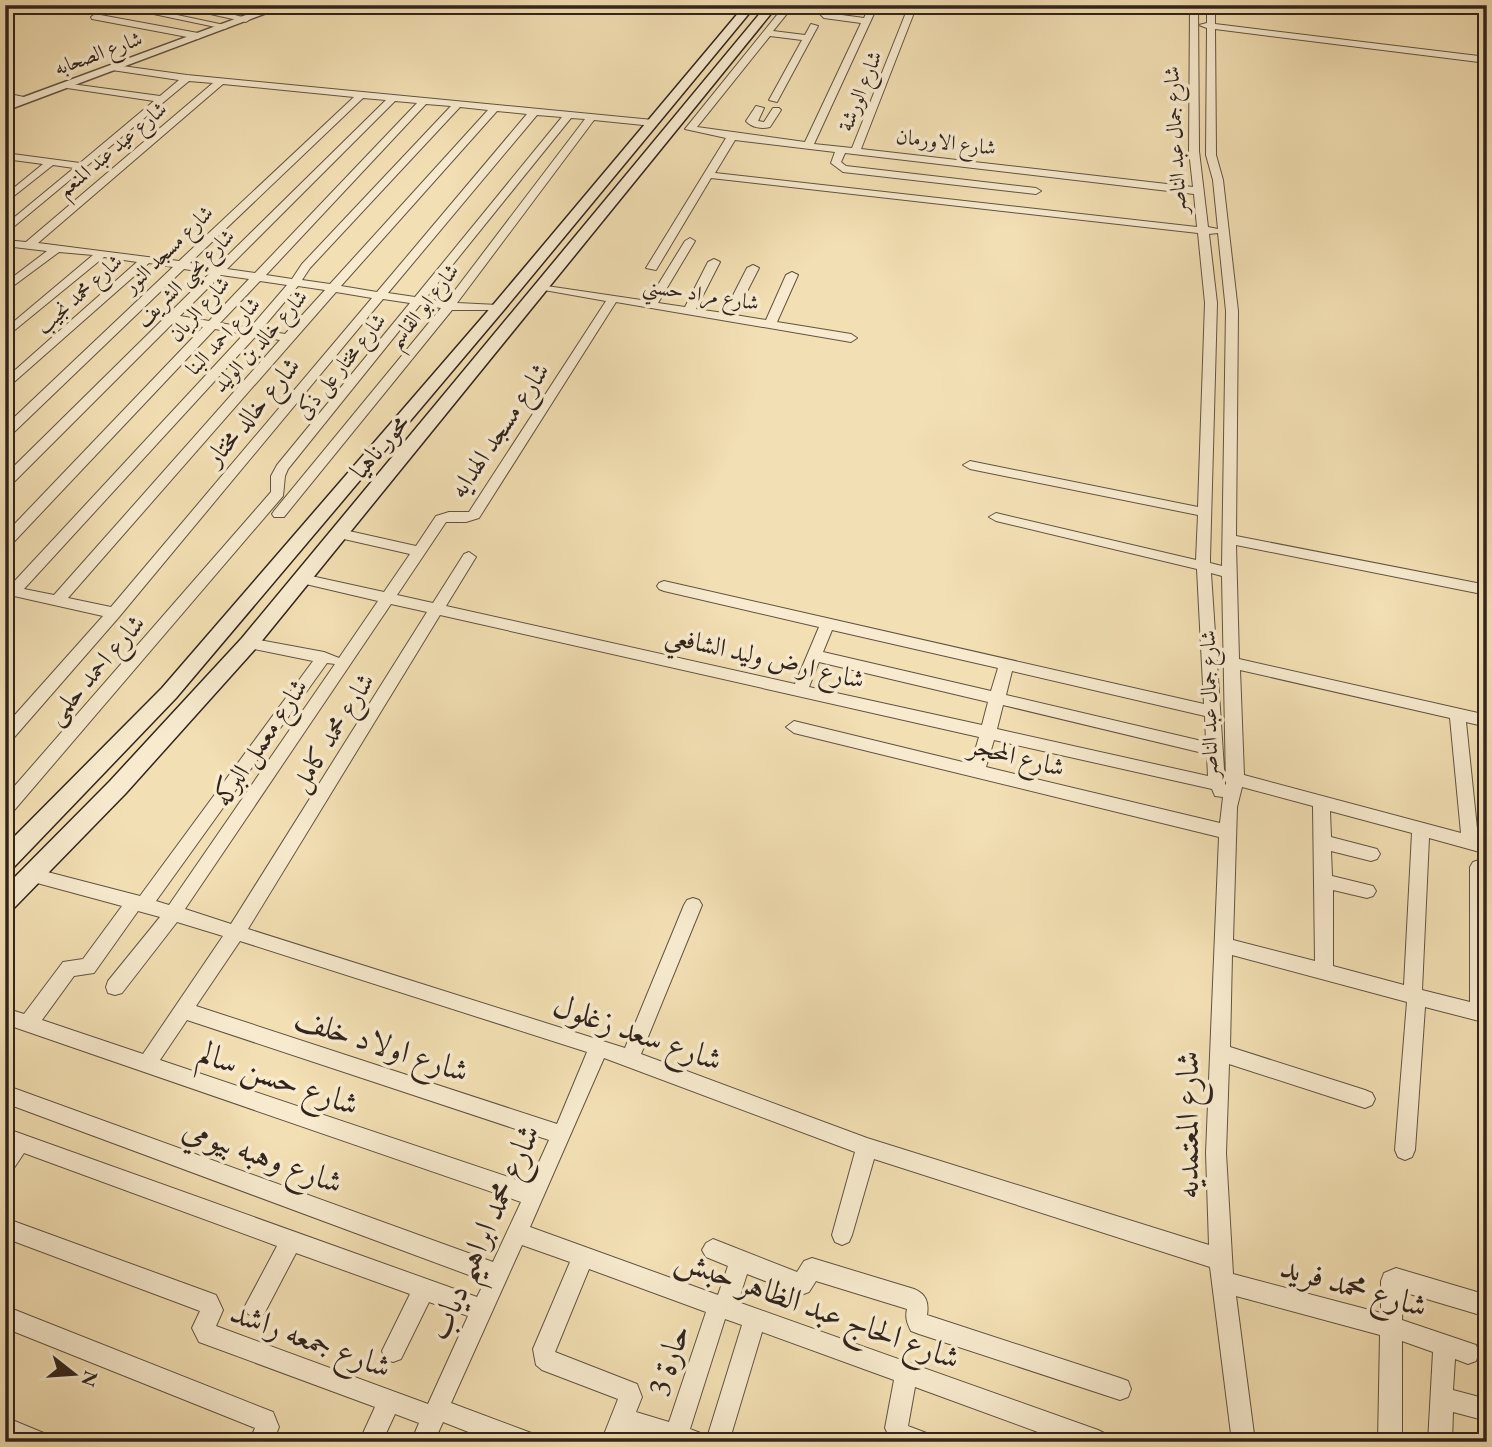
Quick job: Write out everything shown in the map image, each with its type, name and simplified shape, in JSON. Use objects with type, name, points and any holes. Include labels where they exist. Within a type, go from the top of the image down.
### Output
[{"type":"main road","name":"محور ناهيا","points":[[5,902],[118,787],[249,643],[773,5]]},
{"type":"main road","name":"محور ناهيا","points":[[5,862],[169,693],[498,308],[748,8]]},
{"type":"main road","points":[[632,148],[653,151]]},
{"type":"main road","points":[[5,862],[32,875]]},
{"type":"street","points":[[218,5],[209,11],[246,19]]},
{"type":"street","name":"شارع الصحابه","points":[[5,108],[283,5]]},
{"type":"street","points":[[704,5],[748,8]]},
{"type":"street","points":[[767,33],[789,5]]},
{"type":"street","points":[[826,5],[822,12],[824,15],[867,21]]},
{"type":"street","points":[[808,146],[874,5]]},
{"type":"street","name":"شارع الورشة","points":[[855,152],[913,5]]},
{"type":"street","name":"شارع جمال عبد الناصر","points":[[1194,5],[1202,25],[1211,155],[1218,180],[1232,311],[1229,573],[1236,779],[1229,807]]},
{"type":"street","name":"شارع جمال عبد الناصر","points":[[1211,5],[1202,25],[1193,102],[1198,191],[1211,303],[1203,512],[1204,568],[1217,784],[1229,807]]},
{"type":"street","points":[[120,6],[225,26]]},
{"type":"street","points":[[95,16],[198,36]]},
{"type":"street","points":[[1202,25],[1487,60]]},
{"type":"street","points":[[759,108],[751,121],[758,125],[767,125],[814,26]]},
{"type":"street","points":[[767,33],[808,38]]},
{"type":"street","name":"شارع الاورمان","points":[[767,33],[690,129],[855,152],[1198,191]]},
{"type":"street","points":[[115,68],[220,82],[653,123]]},
{"type":"street","points":[[5,231],[187,78]]},
{"type":"street","name":"شارع عيد عبد المنعم","points":[[29,245],[220,82]]},
{"type":"street","points":[[67,85],[162,99]]},
{"type":"street","points":[[5,96],[28,100]]},
{"type":"street","name":"شارع مسجد النور","points":[[5,433],[360,96]]},
{"type":"street","name":"شارع يحيى الشريف","points":[[5,484],[392,99]]},
{"type":"street","name":"شارع الريان","points":[[5,543],[214,324],[255,276],[423,102]]},
{"type":"street","name":"شارع احمد البنا","points":[[9,590],[289,293],[306,266],[457,105]]},
{"type":"street","name":"شارع خالد بن الوليد","points":[[57,601],[494,109]]},
{"type":"street","name":"شارع خالد مختار","points":[[5,737],[114,613],[533,113]]},
{"type":"street","name":"شارع مختار على ذكى","points":[[229,564],[278,493],[278,478],[282,468],[568,116]]},
{"type":"street","name":"شارع ابو القاسم","points":[[279,514],[449,306],[591,118]]},
{"type":"street","points":[[749,139],[758,125]]},
{"type":"street","points":[[652,268],[732,136]]},
{"type":"street","points":[[841,150],[836,163],[843,169],[1035,191]]},
{"type":"street","points":[[5,156],[82,166]]},
{"type":"street","points":[[5,171],[21,158]]},
{"type":"street","points":[[5,200],[51,162]]},
{"type":"street","points":[[708,175],[1223,231]]},
{"type":"street","points":[[651,304],[690,241]]},
{"type":"street","points":[[8,246],[29,245],[102,253],[449,306],[498,308]]},
{"type":"street","points":[[5,289],[57,248]]},
{"type":"street","points":[[5,335],[102,253]]},
{"type":"street","name":"شارع محمد نجيب","points":[[5,386],[147,259]]},
{"type":"street","points":[[689,311],[714,262]]},
{"type":"street","points":[[728,317],[753,268]]},
{"type":"street","points":[[770,324],[792,275]]},
{"type":"street","name":"شارع مراد حسني","points":[[544,287],[851,338]]},
{"type":"street","name":"شارع مسجد الهدايه","points":[[387,598],[443,517],[467,519],[474,515],[613,299]]},
{"type":"street","points":[[173,318],[288,338]]},
{"type":"street","points":[[970,466],[1203,512]]},
{"type":"street","points":[[996,517],[1229,573]]},
{"type":"street","points":[[340,534],[419,551]]},
{"type":"street","points":[[1230,539],[1487,590]]},
{"type":"street","name":"شارع محمد كامل","points":[[147,1064],[236,932],[469,557]]},
{"type":"street","name":"شارع احمد حلمى","points":[[5,809],[229,564]]},
{"type":"street","name":"شارع ارض وليد الشافعي","points":[[302,579],[1217,784]]},
{"type":"street","points":[[664,586],[1214,712]]},
{"type":"street","points":[[9,590],[114,613]]},
{"type":"street","name":"شارع معمل البركه","points":[[114,987],[173,913],[387,598]]},
{"type":"street","points":[[800,691],[827,624]]},
{"type":"street","points":[[249,643],[344,662]]},
{"type":"street","points":[[814,655],[1216,750]]},
{"type":"street","points":[[27,1024],[69,968],[88,967],[140,903],[324,657]]},
{"type":"street","points":[[1231,663],[1487,721]]},
{"type":"street","points":[[978,772],[1006,665]]},
{"type":"street","points":[[1236,779],[1478,845],[1457,715]]},
{"type":"street","name":"شارع المحجر","points":[[794,727],[1228,832]]},
{"type":"street","points":[[1321,802],[1324,971]]},
{"type":"street","name":"شارع المعتمديه","points":[[1229,807],[1216,1153],[1222,1282],[1244,1442]]},
{"type":"street","points":[[1405,1150],[1415,996],[1421,829]]},
{"type":"street","points":[[1322,842],[1371,853]]},
{"type":"street","points":[[1223,944],[1483,1014],[1479,867]]},
{"type":"street","name":"شارع سعد زغلول","points":[[32,875],[236,932],[599,1047],[867,1147],[1220,1259]]},
{"type":"street","points":[[1324,881],[1367,891]]},
{"type":"street","points":[[630,1058],[693,905]]},
{"type":"street","name":"شارع اولاد خلف","points":[[183,1010],[562,1135]]},
{"type":"street","name":"شارع حسن سالم","points":[[5,1016],[534,1196]]},
{"type":"street","name":"شارع محمد ابراهيم دياب","points":[[422,1442],[562,1135],[599,1047]]},
{"type":"street","points":[[1219,1052],[1366,1099]]},
{"type":"street","name":"شارع وهبه بيومي","points":[[5,1094],[498,1275]]},
{"type":"street","points":[[5,1164],[13,1140],[482,1310]]},
{"type":"street","points":[[842,1235],[867,1147]]},
{"type":"street","name":"شارع جمعه راشد","points":[[5,1228],[208,1303],[212,1310],[204,1325],[205,1333],[389,1401],[526,1442]]},
{"type":"street","name":"شارع الحاج عبد الظاهر حبش","points":[[517,1233],[1098,1442]]},
{"type":"street","points":[[256,1306],[291,1241]]},
{"type":"street","points":[[713,1250],[800,1283],[804,1283],[812,1269],[914,1300],[917,1303],[916,1317],[919,1323],[1120,1389]]},
{"type":"street","points":[[583,1257],[544,1349],[544,1357],[550,1362],[629,1392],[631,1397],[612,1442]]},
{"type":"street","name":"حارة 3","points":[[685,1438],[722,1306],[740,1261]]},
{"type":"street","points":[[1390,1442],[1391,1283],[1396,1279],[1487,1306]]},
{"type":"street","name":"شارع محمد فريد","points":[[1222,1282],[1392,1327],[1468,1353]]},
{"type":"street","points":[[393,1351],[424,1289]]},
{"type":"street","points":[[5,1317],[265,1420],[268,1427],[260,1442]]},
{"type":"street","points":[[717,1442],[755,1318]]},
{"type":"street","points":[[1440,1442],[1444,1345]]},
{"type":"street","points":[[907,1373],[896,1428],[900,1434],[921,1442]]},
{"type":"street","points":[[1442,1398],[1487,1410]]},
{"type":"street","points":[[370,1442],[389,1401]]},
{"type":"street","points":[[624,1413],[627,1421],[685,1438]]},
{"type":"street","points":[[5,1427],[38,1442]]}]
